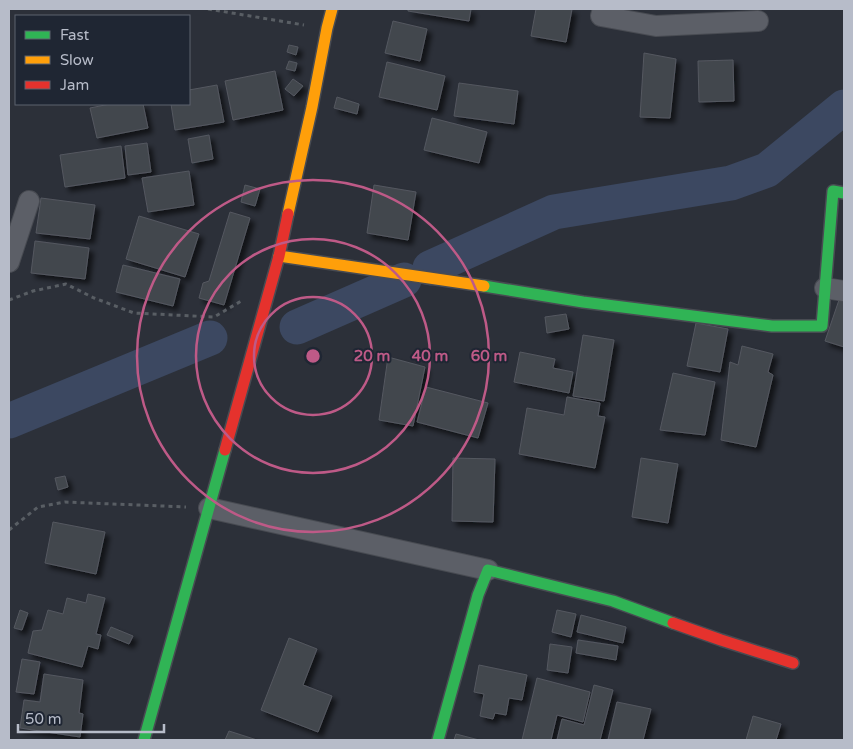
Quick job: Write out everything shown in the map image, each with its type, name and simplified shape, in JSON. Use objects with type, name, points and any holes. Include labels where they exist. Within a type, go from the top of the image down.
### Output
[{"type":"street","points":[[144,740],[272,284],[332,9]]},
{"type":"street","points":[[603,9],[602,16],[656,26],[758,21]]},
{"type":"street","points":[[279,256],[583,302],[772,326],[822,326],[835,290],[833,191],[844,193]]},
{"type":"street","points":[[9,262],[29,201]]},
{"type":"street","points":[[209,508],[488,570],[612,601],[792,663]]},
{"type":"street","points":[[438,740],[478,595],[488,570]]},
{"type":"path","points":[[208,9],[327,28]]},
{"type":"path","points":[[9,300],[33,291],[66,284],[94,298],[134,313],[214,317],[272,284]]},
{"type":"path","points":[[9,530],[38,507],[65,502],[209,508]]},
{"type":"building","points":[[408,9],[471,9],[469,21],[408,11]]},
{"type":"building","points":[[536,9],[572,9],[566,42],[531,36]]},
{"type":"building","points":[[393,21],[427,29],[420,61],[385,53]]},
{"type":"building","points":[[289,45],[298,47],[296,55],[287,52]]},
{"type":"building","points":[[644,53],[676,59],[670,118],[640,117]]},
{"type":"building","points":[[733,60],[734,101],[699,102],[698,61]]},
{"type":"building","points":[[289,61],[297,63],[295,71],[286,69]]},
{"type":"building","points":[[387,62],[445,76],[437,110],[379,97]]},
{"type":"building","points":[[275,71],[283,110],[233,120],[225,81]]},
{"type":"building","points":[[293,79],[303,86],[294,96],[285,89]]},
{"type":"building","points":[[459,83],[518,91],[514,124],[454,116]]},
{"type":"building","points":[[217,85],[224,122],[175,130],[171,105],[190,105],[190,90]]},
{"type":"building","points":[[337,97],[359,104],[357,114],[334,108]]},
{"type":"building","points":[[105,105],[143,105],[148,128],[97,138],[90,108]]},
{"type":"building","points":[[432,118],[487,132],[479,163],[424,150]]},
{"type":"building","points":[[209,135],[213,159],[192,163],[188,139]]},
{"type":"building","points":[[147,143],[151,172],[128,175],[125,146]]},
{"type":"building","points":[[121,146],[125,178],[65,187],[60,155]]},
{"type":"building","points":[[189,171],[194,205],[148,212],[142,178]]},
{"type":"building","points":[[245,185],[260,189],[255,206],[241,202]]},
{"type":"building","points":[[374,185],[416,192],[408,240],[367,233]]},
{"type":"building","points":[[41,198],[95,205],[90,239],[36,233]]},
{"type":"building","points":[[230,212],[250,218],[224,305],[199,298],[203,283],[209,281]]},
{"type":"building","points":[[139,216],[199,234],[185,277],[126,259]]},
{"type":"building","points":[[35,241],[89,248],[85,279],[31,273]]},
{"type":"building","points":[[123,265],[180,279],[173,306],[116,292]]},
{"type":"building","points":[[840,297],[844,298],[844,347],[825,341]]},
{"type":"building","points":[[566,314],[569,329],[547,333],[545,317]]},
{"type":"building","points":[[696,323],[728,329],[720,372],[687,366]]},
{"type":"building","points":[[583,335],[614,340],[604,401],[573,396]]},
{"type":"building","points":[[742,346],[773,354],[768,372],[773,375],[756,447],[721,440],[730,362],[738,365]]},
{"type":"building","points":[[520,352],[555,359],[553,368],[573,372],[569,393],[514,382]]},
{"type":"building","points":[[388,357],[425,367],[413,426],[379,420]]},
{"type":"building","points":[[673,373],[715,382],[705,435],[660,430]]},
{"type":"building","points":[[426,387],[488,403],[478,438],[417,422]]},
{"type":"building","points":[[567,397],[600,403],[598,416],[605,417],[595,468],[519,454],[527,408],[564,415]]},
{"type":"building","points":[[453,458],[495,459],[493,522],[452,521]]},
{"type":"building","points":[[641,458],[678,464],[668,523],[632,517]]},
{"type":"building","points":[[65,476],[68,487],[58,490],[55,478]]},
{"type":"building","points":[[53,522],[105,532],[96,574],[45,563]]},
{"type":"building","points":[[88,594],[105,598],[96,634],[101,635],[98,649],[88,646],[82,667],[28,653],[33,631],[42,630],[48,610],[63,614],[67,598],[86,603]]},
{"type":"building","points":[[20,610],[28,613],[22,630],[14,628]]},
{"type":"building","points":[[557,610],[576,614],[571,637],[552,632]]},
{"type":"building","points":[[581,615],[626,627],[623,643],[577,632]]},
{"type":"building","points":[[111,627],[133,636],[129,644],[107,635]]},
{"type":"building","points":[[289,638],[317,649],[303,685],[332,696],[318,732],[261,710]]},
{"type":"building","points":[[578,640],[618,646],[616,660],[576,653]]},
{"type":"building","points":[[550,644],[572,647],[568,673],[547,670]]},
{"type":"building","points":[[22,659],[40,662],[34,694],[16,692]]},
{"type":"building","points":[[479,665],[527,675],[522,700],[509,698],[506,715],[495,713],[493,719],[480,716],[484,694],[474,692]]},
{"type":"building","points":[[44,674],[83,680],[79,713],[83,714],[80,737],[20,728],[24,700],[40,702]]},
{"type":"building","points":[[537,678],[590,692],[583,722],[557,715],[551,740],[522,740]]},
{"type":"building","points":[[594,685],[613,690],[600,740],[557,740],[562,719],[584,725]]},
{"type":"building","points":[[617,702],[651,709],[643,740],[608,740]]},
{"type":"building","points":[[753,716],[781,724],[776,740],[746,740]]},
{"type":"building","points":[[229,731],[257,740],[225,740]]},
{"type":"building","points":[[456,734],[479,740],[454,740]]},
{"type":"waterway","points":[[430,268],[554,212],[731,183],[767,170],[844,107]]},
{"type":"waterway","points":[[297,327],[404,280]]},
{"type":"waterway","points":[[9,421],[210,338]]},
{"type":"traffic: fast","points":[[484,286],[583,302],[772,326],[822,326],[833,191],[844,193]]},
{"type":"traffic: fast","points":[[144,740],[225,450]]},
{"type":"traffic: fast","points":[[438,740],[478,595],[488,570],[613,601],[673,623]]},
{"type":"traffic: slow","points":[[288,214],[332,9]]},
{"type":"traffic: slow","points":[[279,256],[484,286]]},
{"type":"traffic: jam","points":[[225,450],[279,256],[288,214]]},
{"type":"traffic: jam","points":[[673,623],[793,663]]}]
